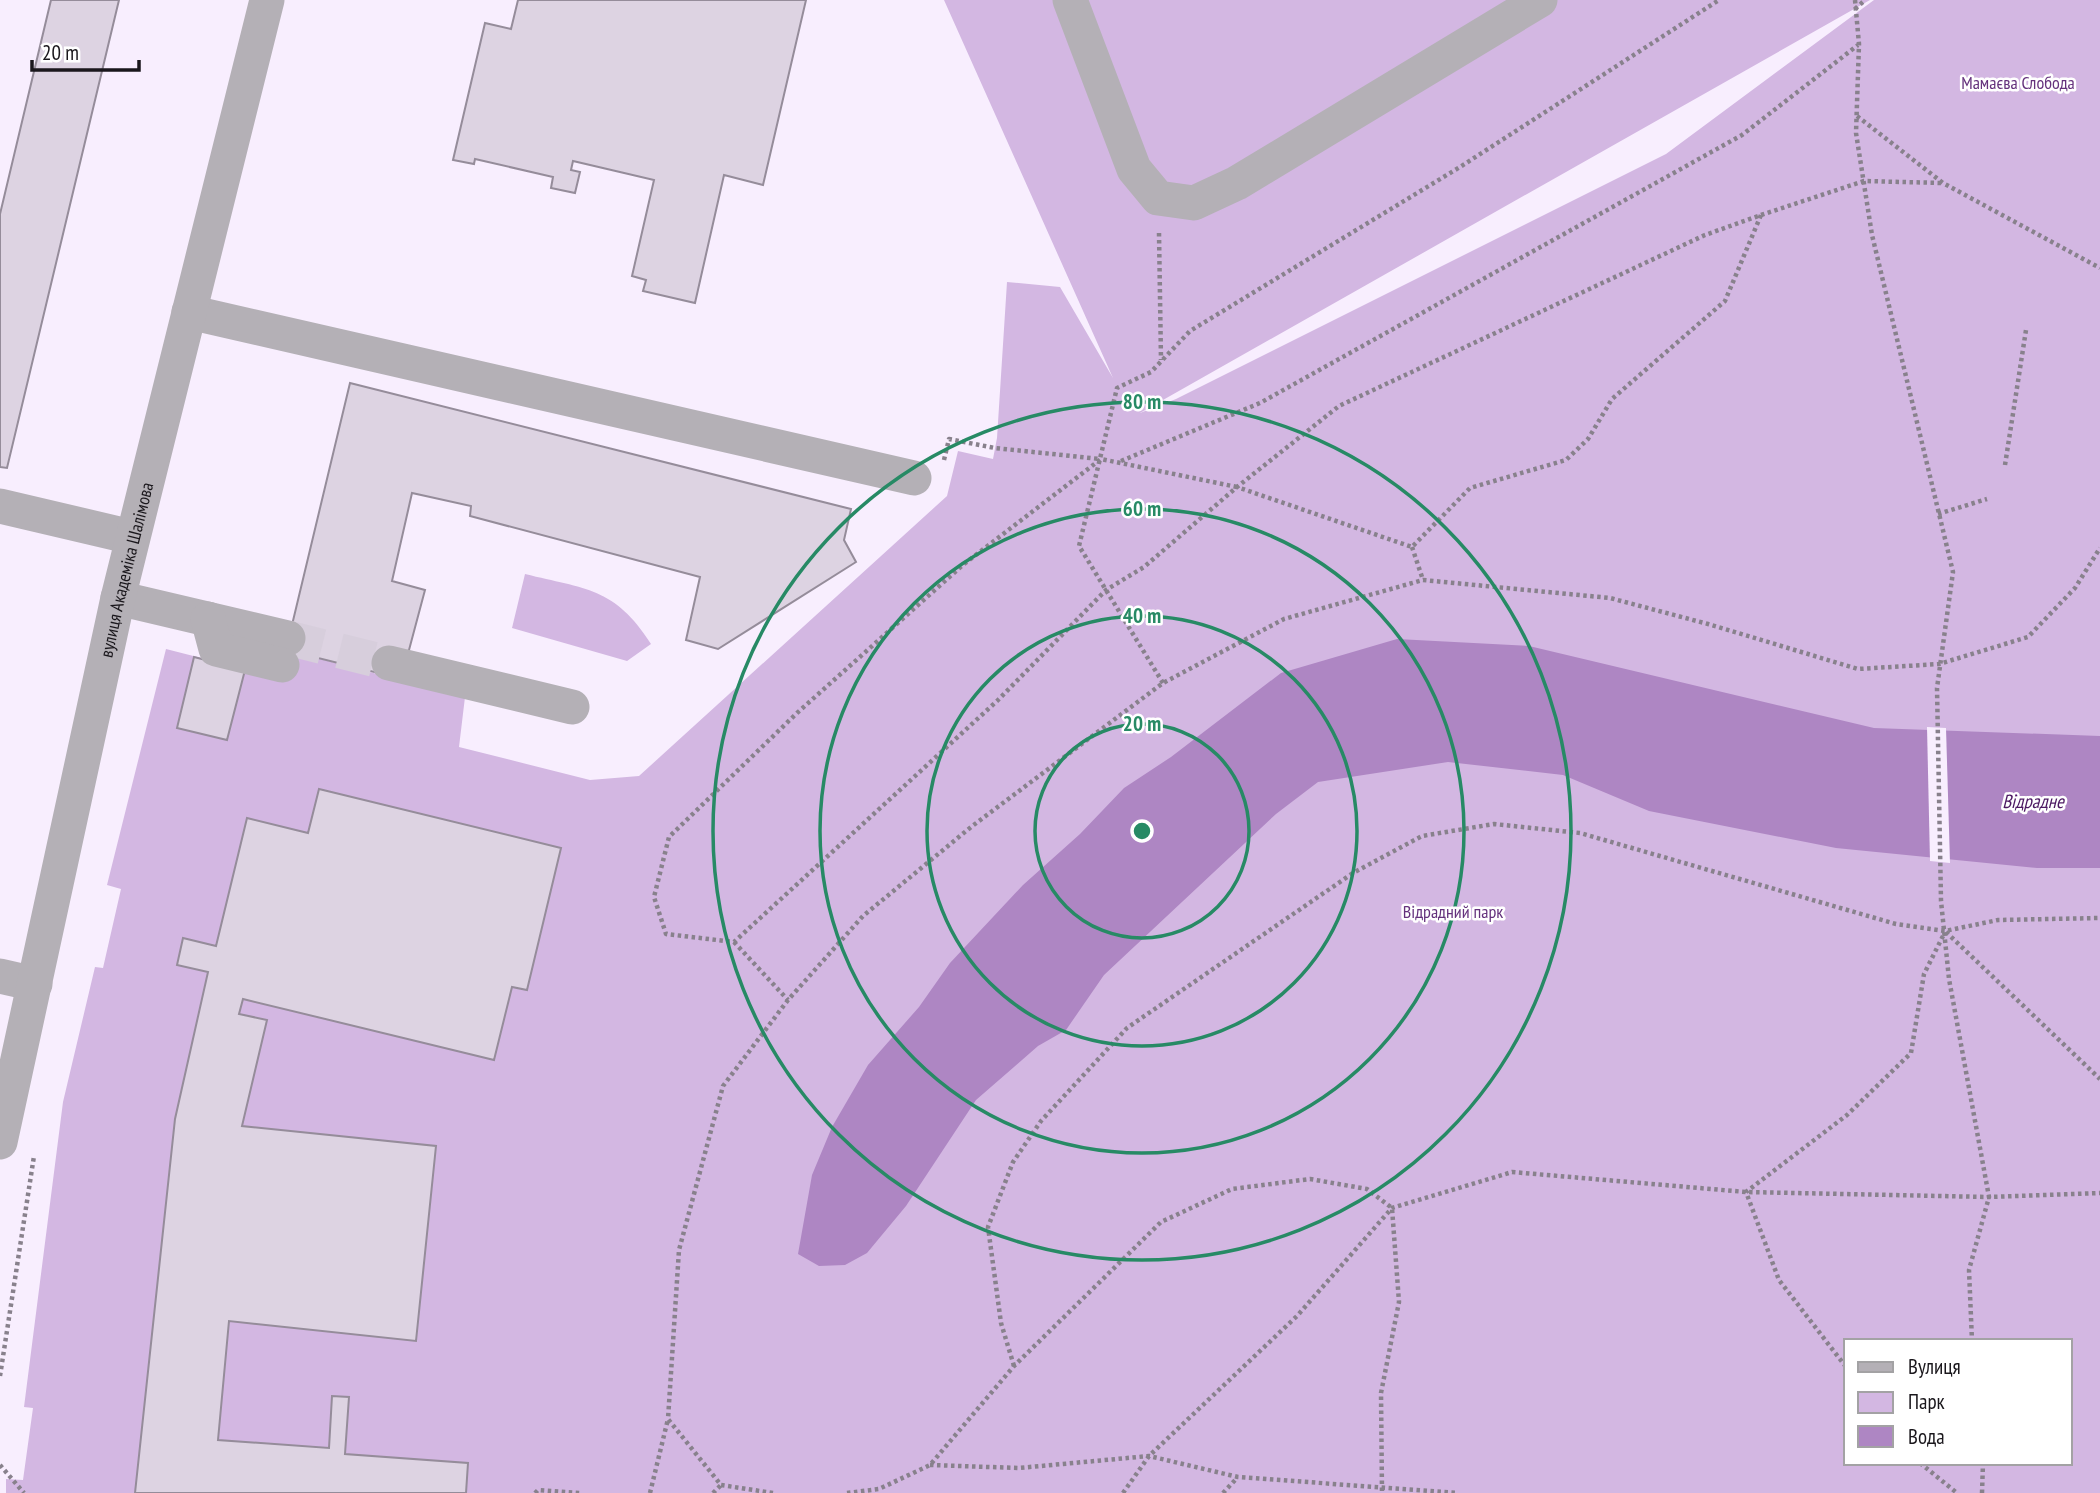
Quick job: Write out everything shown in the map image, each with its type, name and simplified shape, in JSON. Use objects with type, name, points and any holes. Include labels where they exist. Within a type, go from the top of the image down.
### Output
[{"type":"street","name":"вулиця Академіка Шалімова","points":[[0,1081],[19,981],[119,534],[250,0]]},
{"type":"street","name":"вулиця Академіка Шалімова","points":[[0,1142],[19,981],[118,598],[267,0]]},
{"type":"street","points":[[1070,0],[1135,169],[1158,198],[1194,203],[1237,183],[1540,0]]},
{"type":"street","points":[[189,312],[914,478]]},
{"type":"street","points":[[0,506],[119,534]]},
{"type":"street","points":[[118,598],[208,619],[285,652]]},
{"type":"street","points":[[389,663],[572,707]]},
{"type":"path","points":[[1163,683],[1079,546],[1117,388],[1151,372],[1190,331],[1460,167],[1719,0]]},
{"type":"path","points":[[1854,0],[1858,44],[1857,116],[1872,235],[1953,572],[1939,664],[1941,901],[1949,979],[1989,1197],[1969,1270],[1972,1339]]},
{"type":"path","points":[[1855,9],[1865,0]]},
{"type":"path","points":[[1119,462],[1260,402],[1742,135],[1858,44]]},
{"type":"path","points":[[1857,116],[1943,183],[2100,268]]},
{"type":"path","points":[[734,942],[998,701],[1106,590],[1144,567],[1237,487],[1339,406],[1704,235],[1864,181],[1943,183]]},
{"type":"path","points":[[1158,198],[1161,361]]},
{"type":"path","points":[[1412,547],[1470,488],[1566,460],[1588,439],[1612,399],[1726,302],[1761,215]]},
{"type":"path","points":[[2005,465],[2026,330]]},
{"type":"path","points":[[949,439],[995,449],[1119,462],[1237,487],[1412,547]]},
{"type":"path","points":[[788,1000],[734,942],[666,934],[654,897],[669,837],[797,713],[964,564],[1101,459]]},
{"type":"path","points":[[1938,514],[1987,499]]},
{"type":"path","points":[[1412,547],[1423,580]]},
{"type":"path","points":[[650,1493],[668,1419],[679,1250],[723,1086],[788,1000],[863,916],[971,827],[1163,683],[1284,619],[1423,580],[1610,598],[1858,669],[1939,664],[2028,637],[2075,588],[2100,548]]},
{"type":"path","points":[[1014,1366],[1001,1323],[988,1227],[1013,1162],[1041,1121],[1127,1028],[1353,873],[1422,836],[1494,824],[1580,833],[1896,924],[1945,931],[1998,920],[2100,918]]},
{"type":"path","points":[[1945,931],[2100,1079]]},
{"type":"path","points":[[1746,1192],[1847,1115],[1911,1053],[1924,974],[1945,931]]},
{"type":"path","points":[[1123,1493],[1149,1456],[1297,1316],[1392,1208],[1512,1171],[1746,1192],[1989,1197],[2100,1193]]},
{"type":"path","points":[[847,1493],[881,1491],[930,1465],[1014,1366],[1161,1222],[1232,1189],[1310,1179],[1367,1189],[1392,1208],[1399,1302],[1381,1392],[1382,1493]]},
{"type":"path","points":[[1746,1192],[1779,1280],[1844,1364]]},
{"type":"path","points":[[668,1419],[721,1485],[773,1493]]},
{"type":"path","points":[[930,1465],[1019,1468],[1149,1456],[1238,1477],[1458,1493]]},
{"type":"path","points":[[0,1465],[24,1493]]},
{"type":"path","points":[[1922,1465],[1957,1493]]},
{"type":"path","points":[[1982,1493],[1983,1465]]},
{"type":"path","points":[[1223,1493],[1238,1477]]},
{"type":"path","points":[[713,1493],[721,1485]]},
{"type":"path","points":[[535,1493],[538,1490],[581,1493]]},
{"type":"green space","name":"Відрадний парк","points":[[944,0],[1870,0],[1140,413],[1176,399],[1666,154],[1874,0],[2100,0],[2100,1493],[6,1493],[6,1479],[23,1480],[33,1408],[24,1407],[63,1102],[95,967],[103,968],[121,889],[107,885],[166,649],[279,678],[286,650],[465,697],[459,747],[590,780],[639,776],[947,496],[958,451],[993,459],[997,438],[1007,282],[1060,287],[1113,378]]},
{"type":"green space","points":[[525,574],[597,593],[625,611],[651,644],[627,661],[512,628]]},
{"type":"water","name":"Відрадне","points":[[1397,639],[1529,646],[1874,728],[2100,736],[2100,868],[2037,868],[1836,848],[1649,811],[1563,775],[1448,762],[1318,782],[1276,814],[1104,975],[1066,1030],[1038,1046],[976,1100],[906,1206],[867,1253],[845,1265],[819,1266],[798,1254],[812,1175],[832,1127],[868,1065],[919,1007],[950,963],[1023,885],[1080,834],[1124,788],[1171,757],[1281,673]]},
{"type":"pier","points":[[1927,727],[1946,728],[1950,863],[1930,861]]},
{"type":"building","points":[[51,0],[119,0],[7,468],[0,467],[0,214]]},
{"type":"building","points":[[518,0],[806,0],[763,185],[724,175],[695,303],[643,291],[646,280],[632,276],[654,180],[573,161],[571,170],[580,172],[575,193],[551,188],[553,177],[475,159],[474,164],[453,160],[485,23],[511,29]]},
{"type":"building","points":[[350,383],[851,509],[844,540],[856,562],[718,649],[686,640],[700,577],[470,516],[471,506],[412,493],[392,581],[425,590],[409,650],[386,675],[286,650]]},
{"type":"building","points":[[194,657],[245,670],[227,740],[177,728]]},
{"type":"building","points":[[319,789],[561,848],[527,990],[512,987],[494,1060],[243,999],[239,1014],[267,1020],[242,1126],[436,1146],[416,1341],[229,1321],[218,1440],[329,1448],[332,1396],[349,1397],[345,1454],[468,1463],[466,1493],[135,1493],[175,1119],[208,972],[177,965],[183,938],[216,946],[247,818],[308,833]]},
{"type":"tunnel","points":[[288,638],[389,663]]},
{"type":"park label","name":"Мамаєва Слобода","points":[[2018,82]]}]
